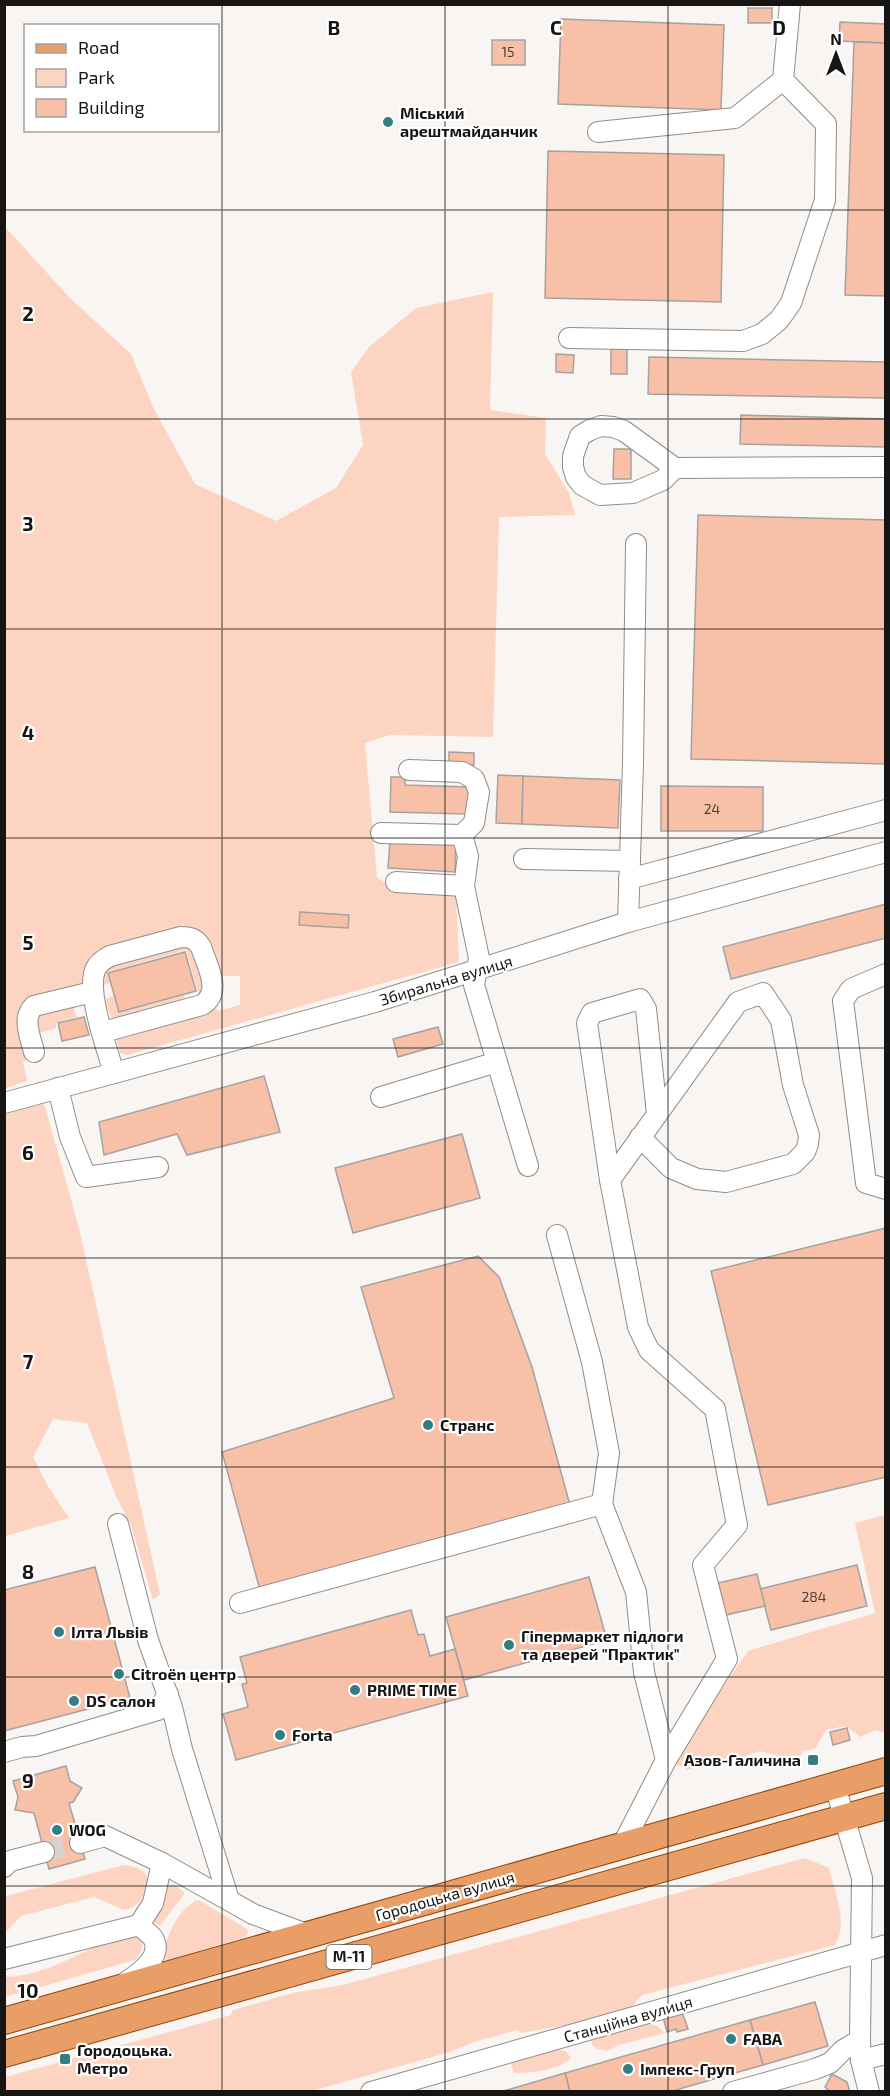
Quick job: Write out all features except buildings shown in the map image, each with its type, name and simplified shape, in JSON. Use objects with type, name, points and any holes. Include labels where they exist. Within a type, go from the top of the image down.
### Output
[{"type":"main road","name":"Городоцька вулиця","points":[[4,2021],[885,1771]]},
{"type":"main road","name":"Городоцька вулиця","points":[[4,2054],[885,1806]]},
{"type":"street","points":[[598,132],[735,118],[783,80],[790,4]]},
{"type":"street","points":[[569,338],[743,341],[762,334],[779,320],[791,303],[825,200],[826,123],[783,80]]},
{"type":"street","points":[[675,468],[663,480],[633,493],[600,495],[582,485],[576,477],[573,456],[580,436],[601,426],[624,431],[675,468],[885,467]]},
{"type":"street","points":[[628,922],[636,544]]},
{"type":"street","points":[[381,833],[462,835],[474,823],[479,792],[474,779],[462,772],[409,770]]},
{"type":"street","points":[[524,859],[629,870],[885,810]]},
{"type":"street","points":[[462,835],[468,856],[464,886],[479,958],[474,985],[528,1166]]},
{"type":"street","name":"Збиральна вулиця","points":[[4,1103],[375,1002],[628,922],[885,852]]},
{"type":"street","points":[[396,882],[464,886]]},
{"type":"street","points":[[103,1032],[202,1005],[209,1001],[214,988],[201,947],[193,938],[187,937],[104,959],[95,969],[91,988],[114,1073]]},
{"type":"street","points":[[885,974],[851,989],[843,1001],[866,1183],[885,1189]]},
{"type":"street","points":[[34,1052],[27,1022],[30,1009],[34,1006],[92,992]]},
{"type":"street","points":[[609,1180],[657,1113],[738,1002],[763,993],[781,1020],[793,1085],[809,1135],[808,1144],[800,1159],[793,1164],[726,1182],[698,1179],[671,1168],[640,1137]]},
{"type":"street","points":[[622,1846],[666,1760],[727,1659],[703,1565],[737,1525],[715,1410],[649,1350],[638,1327],[609,1180],[587,1023],[592,1014],[640,999],[646,1009],[657,1113]]},
{"type":"street","points":[[381,1098],[497,1062]]},
{"type":"street","points":[[58,1088],[70,1137],[86,1177],[158,1167]]},
{"type":"street","points":[[558,1235],[592,1362],[609,1453],[602,1504],[636,1592],[644,1672],[666,1760]]},
{"type":"street","points":[[240,1603],[602,1504]]},
{"type":"street","points":[[118,1524],[148,1640],[168,1694],[182,1749],[228,1900]]},
{"type":"street","points":[[4,1752],[36,1746],[158,1710],[168,1694]]},
{"type":"street","points":[[835,1786],[862,1878],[860,2040],[861,2060],[869,2091]]},
{"type":"street","points":[[80,1843],[105,1836],[162,1863],[253,1914],[309,1935]]},
{"type":"street","points":[[4,1868],[10,1861],[44,1852]]},
{"type":"street","points":[[4,1959],[139,1924],[153,1903],[162,1863]]},
{"type":"street","points":[[114,1990],[148,1965],[156,1950],[154,1939],[139,1924]]},
{"type":"street","name":"Станційна вулиця","points":[[371,2091],[885,1945]]},
{"type":"street","points":[[733,2091],[830,2063],[843,2050],[860,2040]]},
{"type":"street","points":[[861,2060],[885,2054]]},
{"type":"green space","points":[[5,227],[71,299],[131,354],[154,409],[195,484],[276,521],[336,488],[363,445],[351,372],[369,347],[416,308],[493,292],[490,410],[546,418],[545,454],[569,493],[575,515],[499,517],[493,737],[390,735],[365,743],[377,877],[393,889],[453,893],[456,896],[459,962],[127,1055],[120,1053],[116,1036],[212,1007],[218,1011],[240,1005],[240,976],[219,976],[201,938],[105,953],[85,984],[31,1002],[31,1059],[23,1061],[27,1081],[5,1088]]},
{"type":"green space","points":[[190,943],[207,985],[200,1000],[186,950],[108,972],[110,983],[103,985],[102,966]]},
{"type":"green space","points":[[184,995],[186,1003],[116,1021],[110,1015],[105,1001],[114,996],[119,1013]]},
{"type":"green space","points":[[73,1006],[77,1017],[56,1023],[56,1028],[35,1034],[32,1015]]},
{"type":"green space","points":[[44,1103],[79,1228],[160,1594],[153,1600],[131,1525],[116,1496],[87,1423],[53,1419],[33,1457],[49,1488],[69,1518],[5,1536],[5,1114]]},
{"type":"green space","points":[[885,1515],[885,1733],[876,1730],[860,1737],[846,1726],[826,1730],[815,1749],[803,1751],[797,1762],[760,1751],[727,1762],[721,1760],[688,1770],[675,1764],[675,1756],[748,1651],[875,1613],[855,1523]]},
{"type":"green space","points":[[805,1858],[829,1868],[841,1917],[841,1927],[835,1945],[642,1995],[630,2009],[618,2015],[522,2033],[517,2030],[474,2042],[450,2052],[312,2091],[5,2092],[5,2077],[231,2015],[233,2010],[297,1992],[343,1985]]},
{"type":"green space","points":[[124,1865],[143,1871],[148,1882],[144,1895],[130,1909],[124,1910],[94,1897],[21,1916],[5,1933],[4,1897]]},
{"type":"green space","points":[[170,1885],[174,1885],[184,1894],[160,1926],[152,1920]]},
{"type":"green space","points":[[199,1900],[247,1929],[248,1933],[245,1937],[168,1960],[163,1959],[169,1933],[174,1924],[185,1908]]},
{"type":"green space","points":[[126,1933],[138,1936],[143,1944],[135,1960],[5,1997],[4,1977],[37,1972],[52,1967]]},
{"type":"green space","points":[[640,2023],[656,2025],[665,2033],[619,2045],[607,2051],[592,2045],[592,2037]]},
{"type":"green space","points":[[551,2049],[566,2051],[571,2058],[545,2070],[514,2073],[511,2063],[523,2056]]},
{"type":"tunnel","points":[[44,1852],[80,1843]]},
{"type":"place","name":"Міський арештмайданчик","points":[[388,122]]},
{"type":"place","name":"Странс","points":[[428,1425]]},
{"type":"place","name":"Ілта Львів","points":[[59,1632]]},
{"type":"place","name":"Гіпермаркет підлоги та дверей \"Практик\"","points":[[509,1645]]},
{"type":"place","name":"Citroën центр","points":[[119,1674]]},
{"type":"place","name":"PRIME TIME","points":[[355,1690]]},
{"type":"place","name":"DS салон","points":[[74,1701]]},
{"type":"place","name":"Forta","points":[[280,1735]]},
{"type":"place","name":"Азов-Галичина","points":[[813,1760]]},
{"type":"place","name":"WOG","points":[[57,1830]]},
{"type":"place","name":"FABA","points":[[731,2039]]},
{"type":"place","name":"Городоцька. Метро","points":[[65,2059]]},
{"type":"place","name":"Імпекс-Груп","points":[[628,2069]]}]
